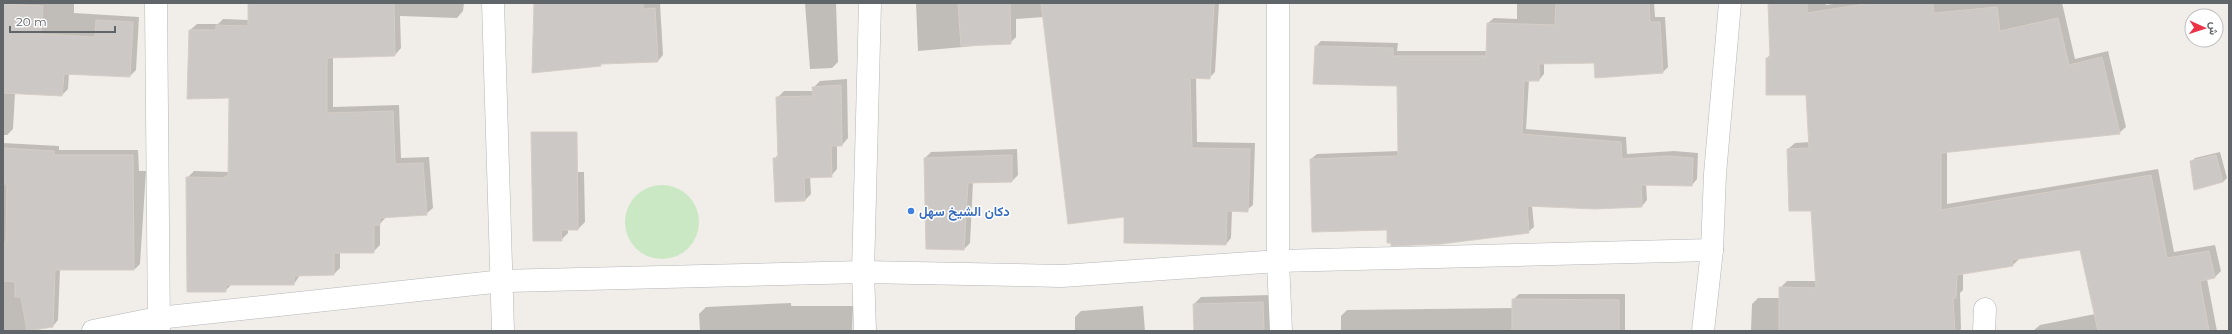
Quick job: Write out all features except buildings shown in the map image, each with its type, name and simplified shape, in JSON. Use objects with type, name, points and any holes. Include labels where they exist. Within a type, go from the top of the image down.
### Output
[{"type":"street","points":[[156,3],[159,324]]},
{"type":"street","points":[[493,3],[503,281],[503,331]]},
{"type":"street","points":[[865,331],[863,272],[870,3]]},
{"type":"street","points":[[1278,3],[1278,262],[1282,331]]},
{"type":"street","points":[[1703,331],[1712,250],[1715,174],[1730,3]]},
{"type":"street","points":[[93,331],[503,281],[863,272],[1062,276],[1278,262],[1712,250]]},
{"type":"street","points":[[1984,331],[1985,309]]},
{"type":"green space","points":[[662,185],[676,188],[688,196],[696,208],[699,222],[696,236],[688,248],[676,256],[662,259],[648,256],[636,248],[628,236],[625,222],[628,208],[636,196],[648,188]]},
{"type":"place","name":"دكان الشيخ سهل","points":[[911,211]]}]
